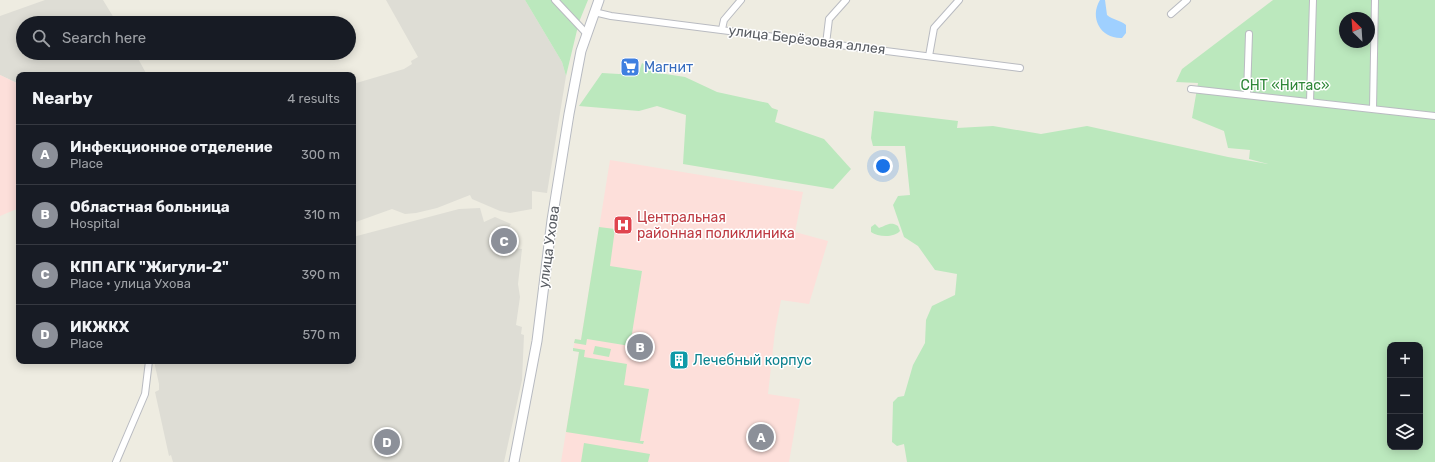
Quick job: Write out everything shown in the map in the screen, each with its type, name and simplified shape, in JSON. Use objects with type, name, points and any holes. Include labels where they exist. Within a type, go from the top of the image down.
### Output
[{"type":"street","points":[[554,0],[586,33]]},
{"type":"street","name":"улица Ухова","points":[[514,462],[537,341],[552,220],[567,125],[586,33],[599,0]]},
{"type":"street","points":[[722,29],[724,20],[741,0]]},
{"type":"street","points":[[826,44],[829,19],[846,0]]},
{"type":"street","points":[[929,56],[934,28],[959,0]]},
{"type":"street","points":[[1171,14],[1187,0]]},
{"type":"street","points":[[1310,102],[1313,0]]},
{"type":"street","points":[[1373,109],[1375,0]]},
{"type":"street","name":"улица Берёзовая аллея","points":[[594,12],[611,16],[1020,68]]},
{"type":"street","points":[[1247,95],[1249,34]]},
{"type":"street","points":[[1191,89],[1435,116]]},
{"type":"street","points":[[116,462],[145,394],[149,364]]},
{"type":"shaded area","points":[[45,0],[103,0],[113,16],[16,16],[16,60],[139,60],[145,72],[16,72],[16,83],[0,75],[0,16]]},
{"type":"shaded area","points":[[386,0],[525,0],[562,62],[566,76],[547,193],[532,191],[532,209],[510,213],[500,211],[472,199],[470,195],[437,208],[416,213],[405,214],[392,209],[356,222],[356,83],[404,69],[412,64],[411,61],[418,57]]},
{"type":"shaded area","points":[[0,75],[16,83],[16,209],[0,216]]},
{"type":"shaded area","points":[[610,160],[803,192],[795,232],[828,241],[809,304],[781,300],[775,331],[768,394],[800,399],[789,462],[561,462],[579,352],[573,351],[575,339],[581,340]]},
{"type":"shaded area","points":[[480,208],[484,222],[495,217],[511,224],[508,228],[514,240],[514,248],[522,249],[518,284],[520,297],[516,325],[522,327],[521,334],[524,335],[522,380],[504,462],[173,462],[171,455],[169,456],[155,392],[159,390],[159,384],[155,364],[356,364],[356,236],[459,209]]},
{"type":"green space","points":[[525,0],[588,0],[579,22],[566,76],[562,62]]},
{"type":"green space","name":"СНТ «Нитас»","points":[[1273,0],[1435,0],[1435,462],[907,462],[904,444],[897,446],[892,442],[893,402],[898,397],[904,396],[913,365],[925,343],[926,320],[932,306],[955,295],[957,274],[935,270],[918,246],[904,237],[893,205],[898,196],[910,195],[905,146],[873,146],[871,138],[874,111],[958,121],[957,128],[993,126],[1041,134],[1087,126],[1228,157],[1268,164],[1249,159],[1250,150],[1228,148],[1224,131],[1192,118],[1198,83],[1176,82],[1182,69]]},
{"type":"green space","points":[[642,63],[659,73],[685,77],[717,92],[768,103],[772,108],[778,110],[775,122],[824,139],[851,169],[833,189],[683,164],[686,115],[657,106],[639,111],[579,106],[602,73],[619,74],[639,72]]},
{"type":"green space","points":[[875,224],[879,228],[888,224],[895,225],[898,226],[900,231],[890,236],[874,234],[871,232],[871,227]]},
{"type":"green space","points":[[599,227],[615,229],[610,266],[642,271],[630,346],[587,339],[586,345],[574,343],[575,339],[581,340]]},
{"type":"green space","points":[[595,346],[611,349],[609,357],[593,354]]},
{"type":"green space","points":[[573,348],[585,350],[584,357],[627,364],[624,385],[649,389],[640,441],[644,441],[643,444],[566,432],[579,352],[573,351]]},
{"type":"green space","points":[[584,443],[650,454],[648,462],[581,462]]},
{"type":"water","points":[[1100,0],[1105,0],[1107,15],[1126,25],[1126,33],[1122,38],[1108,35],[1099,26],[1096,14]]},
{"type":"place","name":"Магнит","points":[[630,67]]},
{"type":"place","name":"Центральная районная поликлиника","points":[[623,225]]},
{"type":"place","name":"КПП АГК \"Жигули-2\"","points":[[504,241]]},
{"type":"place","name":"Областная больница","points":[[640,347]]},
{"type":"place","name":"Лечебный корпус","points":[[679,360]]},
{"type":"place","name":"Инфекционное отделение","points":[[761,437]]},
{"type":"place","name":"ИКЖКХ","points":[[387,442]]}]
